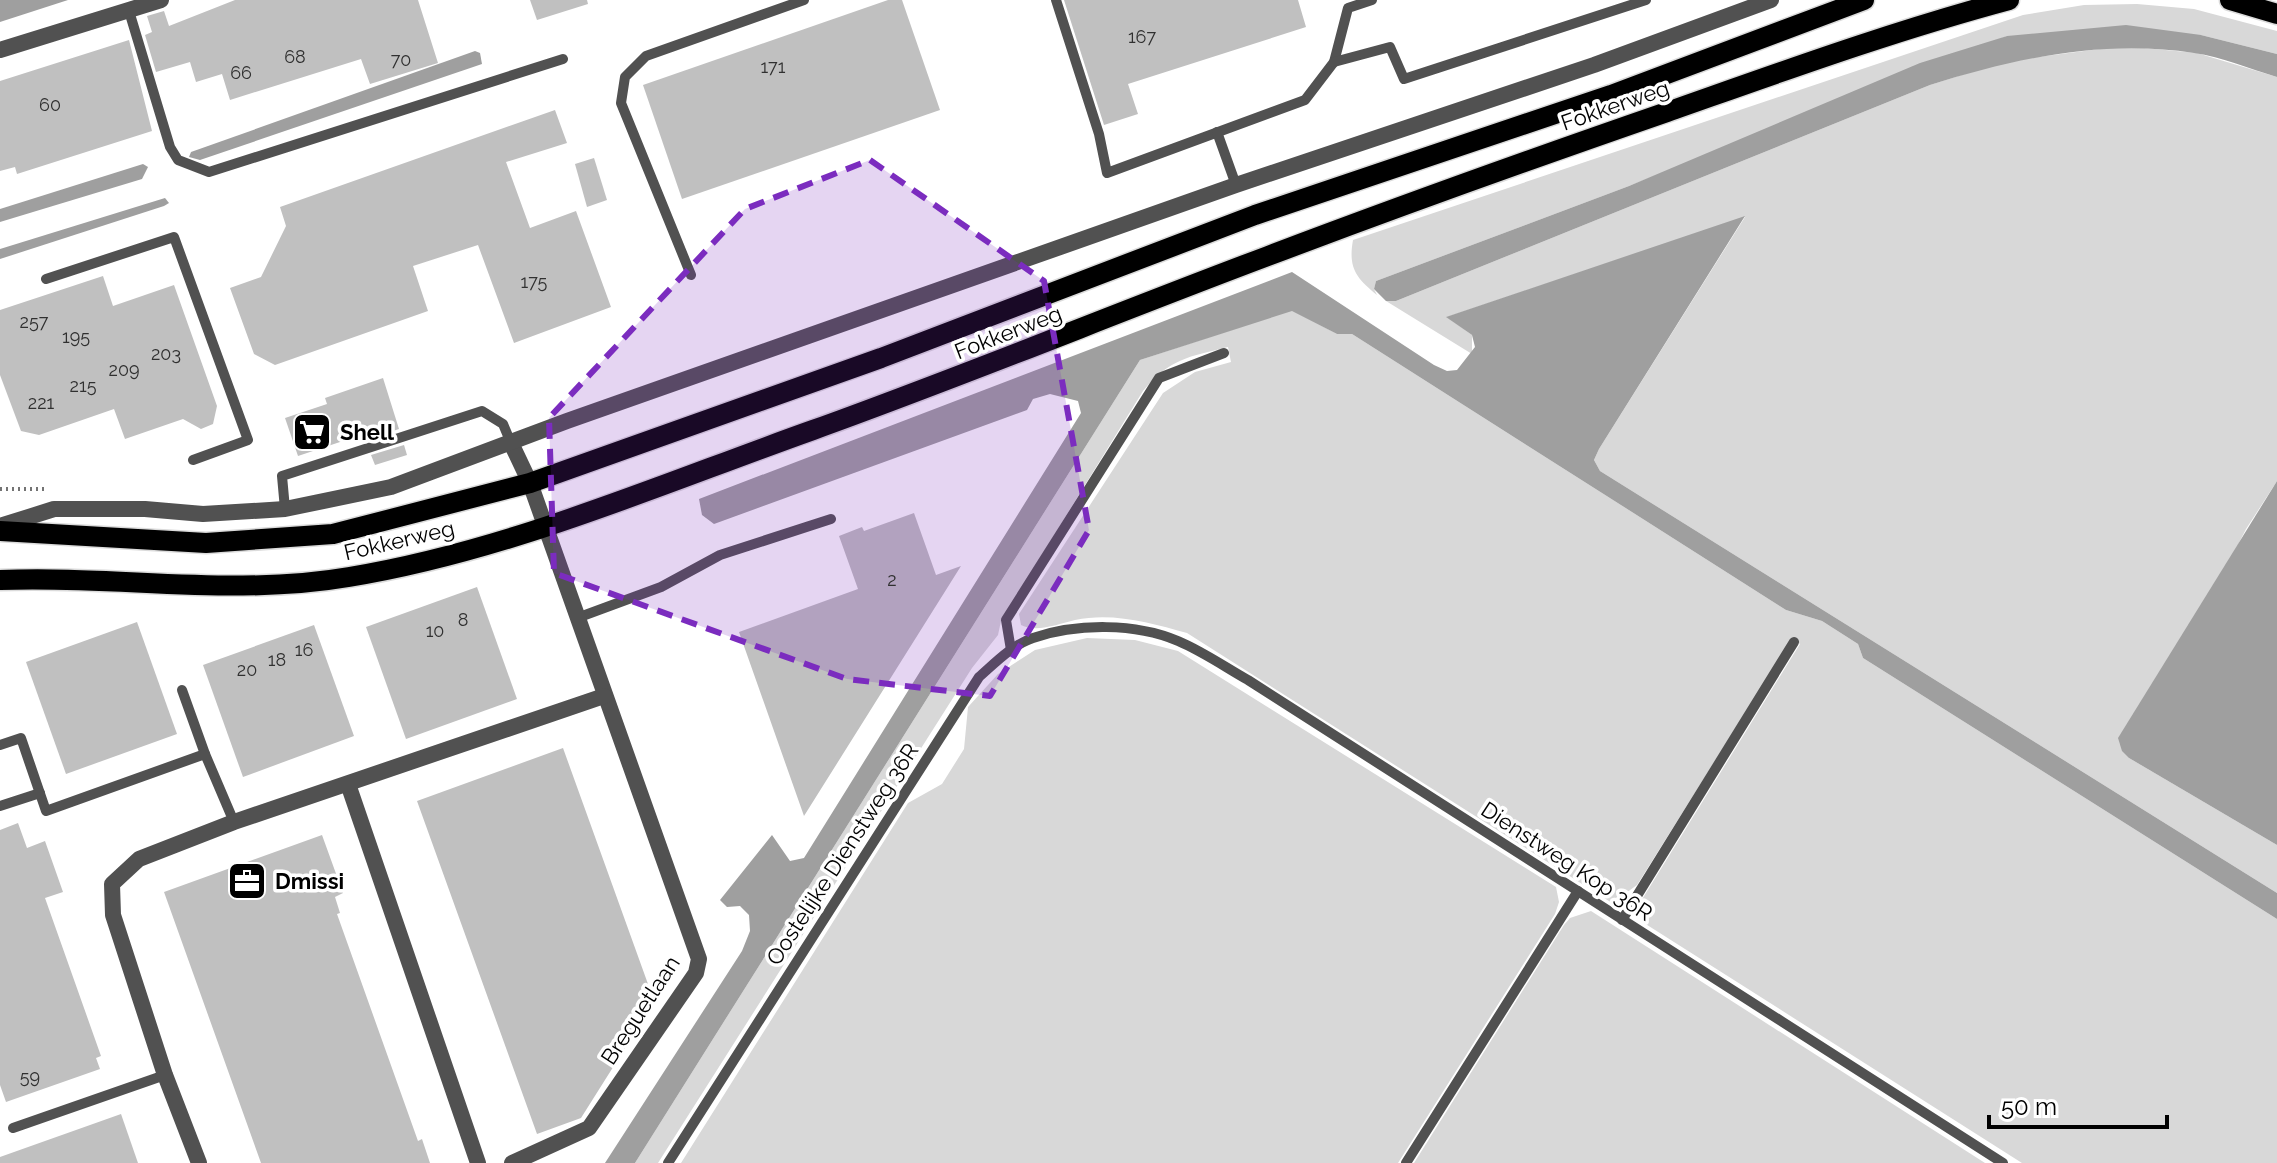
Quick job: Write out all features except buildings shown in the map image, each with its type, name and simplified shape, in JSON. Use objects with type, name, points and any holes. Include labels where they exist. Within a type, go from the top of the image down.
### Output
[{"type":"main road","name":"Fokkerweg","points":[[0,528],[206,543],[333,534],[530,483],[881,358],[1255,215],[1611,95],[1864,0]]},
{"type":"main road","name":"Fokkerweg","points":[[0,580],[56,578],[169,586],[269,585],[344,578],[425,563],[544,526],[954,379],[1267,256],[1589,139],[1910,26],[2009,0]]},
{"type":"main road","points":[[2230,0],[2277,14]]},
{"type":"street","points":[[0,50],[161,0]]},
{"type":"street","name":"Fokkerweg","points":[[0,528],[54,509],[145,509],[203,514],[285,509],[391,487],[1236,185],[1594,65],[1771,0]]},
{"type":"street","points":[[511,443],[530,483]]},
{"type":"street","name":"Breguetlaan","points":[[512,1163],[589,1128],[696,973],[699,959],[530,483]]},
{"type":"street","points":[[199,1163],[165,1075],[113,915],[112,884],[139,859],[234,822],[604,696]]},
{"type":"street","points":[[348,784],[478,1163]]},
{"type":"lane","points":[[691,275],[621,103],[625,77],[646,56],[804,0]]},
{"type":"lane","points":[[1056,0],[1099,134],[1107,173],[1305,100],[1334,62],[1348,8],[1372,0]]},
{"type":"lane","points":[[1334,62],[1390,47],[1404,79],[1646,0]]},
{"type":"lane","points":[[129,11],[170,147],[178,160],[209,172],[563,59]]},
{"type":"lane","points":[[1217,132],[1236,185]]},
{"type":"lane","points":[[46,279],[174,237],[248,440],[193,460]]},
{"type":"lane","points":[[1011,650],[1006,620],[1159,378],[1224,353]]},
{"type":"lane","points":[[285,509],[282,476],[482,411],[503,424],[511,443]]},
{"type":"lane","points":[[577,618],[661,587],[720,555],[831,519]]},
{"type":"lane","name":"Oostelijke Dienstweg 36R","points":[[668,1163],[979,677],[1011,650],[1033,638],[1096,627]]},
{"type":"lane","name":"Dienstweg Kop 36R","points":[[1096,627],[1121,627],[1177,640],[1248,680],[2003,1163]]},
{"type":"lane","points":[[1622,920],[1794,642]]},
{"type":"lane","points":[[182,690],[234,822]]},
{"type":"lane","points":[[0,745],[21,738],[46,811],[205,754]]},
{"type":"lane","points":[[0,806],[40,793]]},
{"type":"lane","points":[[1406,1163],[1578,891]]},
{"type":"lane","points":[[13,1128],[165,1075]]},
{"type":"highlighted area","points":[[870,160],[1044,281],[1089,530],[990,696],[847,679],[554,573],[549,418],[745,209]]},
{"type":"shaded area","points":[[0,0],[68,0],[0,22]]},
{"type":"shaded area","points":[[2137,4],[2194,9],[2277,31],[2277,54],[2201,35],[2007,36],[1629,186],[1376,281],[1374,289],[1377,295],[1355,272],[1353,240],[2023,15],[2084,5]]},
{"type":"shaded area","points":[[2126,25],[2201,35],[2277,54],[2277,77],[2215,57],[2160,49],[2094,50],[2028,59],[1930,85],[1396,301],[1386,301],[1374,289],[1376,281],[1629,186],[1920,63],[2007,36]]},
{"type":"shaded area","points":[[2123,46],[2197,53],[2277,77],[2277,481],[2246,529],[2129,758],[2277,845],[2277,893],[1600,471],[1594,460],[1599,449],[1745,217],[1447,317],[1472,335],[1472,354],[1386,301],[1396,301],[1930,85],[2006,61]]},
{"type":"shaded area","points":[[475,51],[480,53],[482,64],[200,160],[189,157],[191,152]]},
{"type":"shaded area","points":[[143,164],[148,167],[142,179],[0,222],[0,209]]},
{"type":"shaded area","points":[[165,198],[169,203],[164,206],[0,259],[0,249]]},
{"type":"shaded area","points":[[1745,216],[1599,449],[1594,460],[1600,471],[2277,893],[2277,919],[1863,658],[1858,644],[1822,621],[1786,610],[1352,334],[1337,334],[1292,311],[1140,360],[635,1163],[605,1163],[742,951],[750,931],[749,915],[740,906],[727,907],[720,900],[772,835],[790,861],[804,858],[1081,413],[1078,401],[1050,394],[1033,399],[1027,410],[714,524],[702,515],[699,499],[1292,272],[1434,365],[1447,371],[1457,370],[1475,347],[1472,335],[1446,317]]},
{"type":"shaded area","points":[[1292,310],[1337,334],[1352,334],[1786,610],[1822,621],[1858,644],[1863,658],[2277,919],[2277,1163],[2022,1163],[1644,923],[1641,901],[1800,644],[1792,638],[1637,885],[1612,903],[1187,633],[1146,622],[1103,617],[1041,628],[1021,625],[1019,614],[1163,393],[1195,372],[1231,362],[1228,347],[1171,365],[1143,391],[1001,621],[998,635],[972,668],[658,1163],[635,1163],[1140,360]]},
{"type":"shaded area","points":[[2277,481],[2277,845],[2129,758],[2122,751],[2118,738]]},
{"type":"shaded area","points":[[1087,638],[1135,640],[1178,651],[1556,887],[1559,902],[1555,914],[1398,1163],[681,1163],[908,803],[942,784],[964,749],[968,707],[998,674],[1035,650]]},
{"type":"shaded area","points":[[1591,911],[1985,1163],[1414,1163],[1564,925],[1570,918]]},
{"type":"place","name":"Shell","points":[[312,432]]},
{"type":"place","name":"Dmissi","points":[[247,881]]}]
